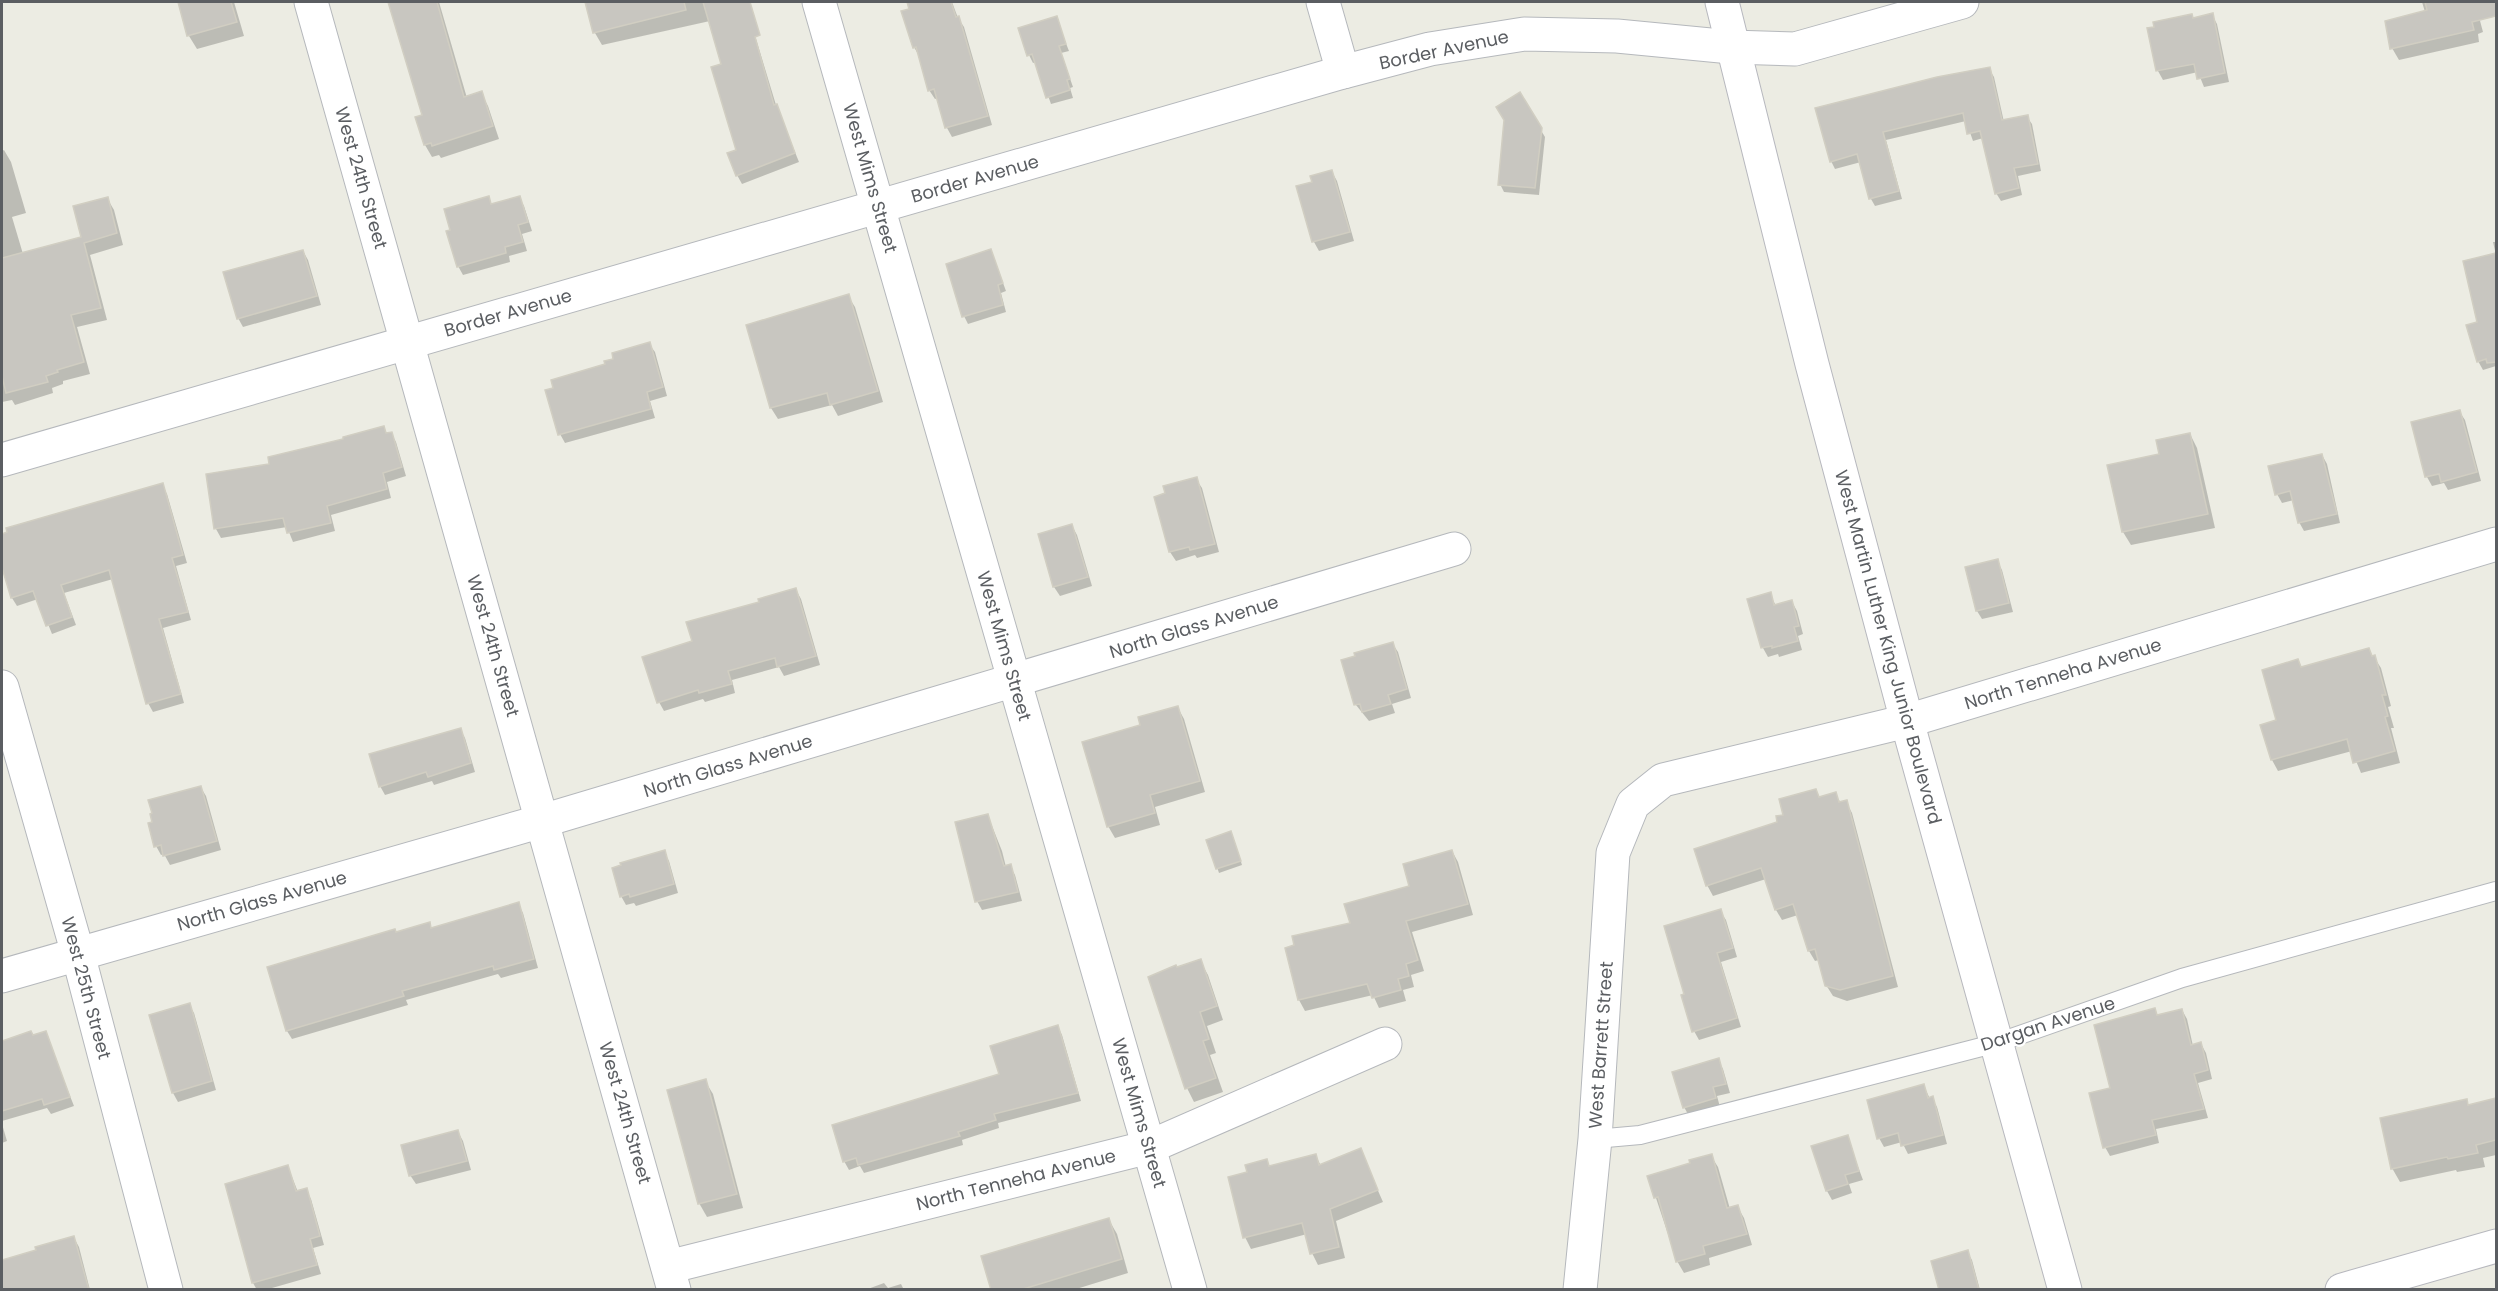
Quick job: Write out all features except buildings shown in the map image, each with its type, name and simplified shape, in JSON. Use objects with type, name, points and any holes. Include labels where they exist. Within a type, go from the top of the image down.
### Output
[{"type":"street","name":"West 24th Street","points":[[311,2],[671,1278]]},
{"type":"street","name":"West Mims Street","points":[[819,2],[1190,1290]]},
{"type":"street","points":[[1323,2],[1343,72]]},
{"type":"street","name":"West Martin Luther King Junior Boulevard","points":[[1722,2],[1731,48],[1906,721],[2065,1290]]},
{"type":"street","name":"Border Avenue","points":[[2,460],[1343,72],[1430,49],[1524,34],[1617,36],[1731,48],[1795,49],[1962,2]]},
{"type":"street","name":"North Tenneha Avenue","points":[[1633,804],[1663,780],[1906,721],[2496,544]]},
{"type":"street","name":"North Glass Avenue","points":[[2,976],[542,821],[1454,549]]},
{"type":"street","name":"West 25th Street","points":[[2,687],[78,954],[166,1290]]},
{"type":"street","name":"West Barrett Street","points":[[1580,1290],[1595,1139],[1613,853],[1633,804]]},
{"type":"street","name":"North Tenneha Avenue","points":[[671,1278],[1149,1147],[1385,1044]]},
{"type":"street","points":[[2342,1290],[2496,1246]]},
{"type":"lane","name":"Dargan Avenue","points":[[1595,1139],[1640,1135],[1997,1043],[2182,978],[2496,891]]}]
